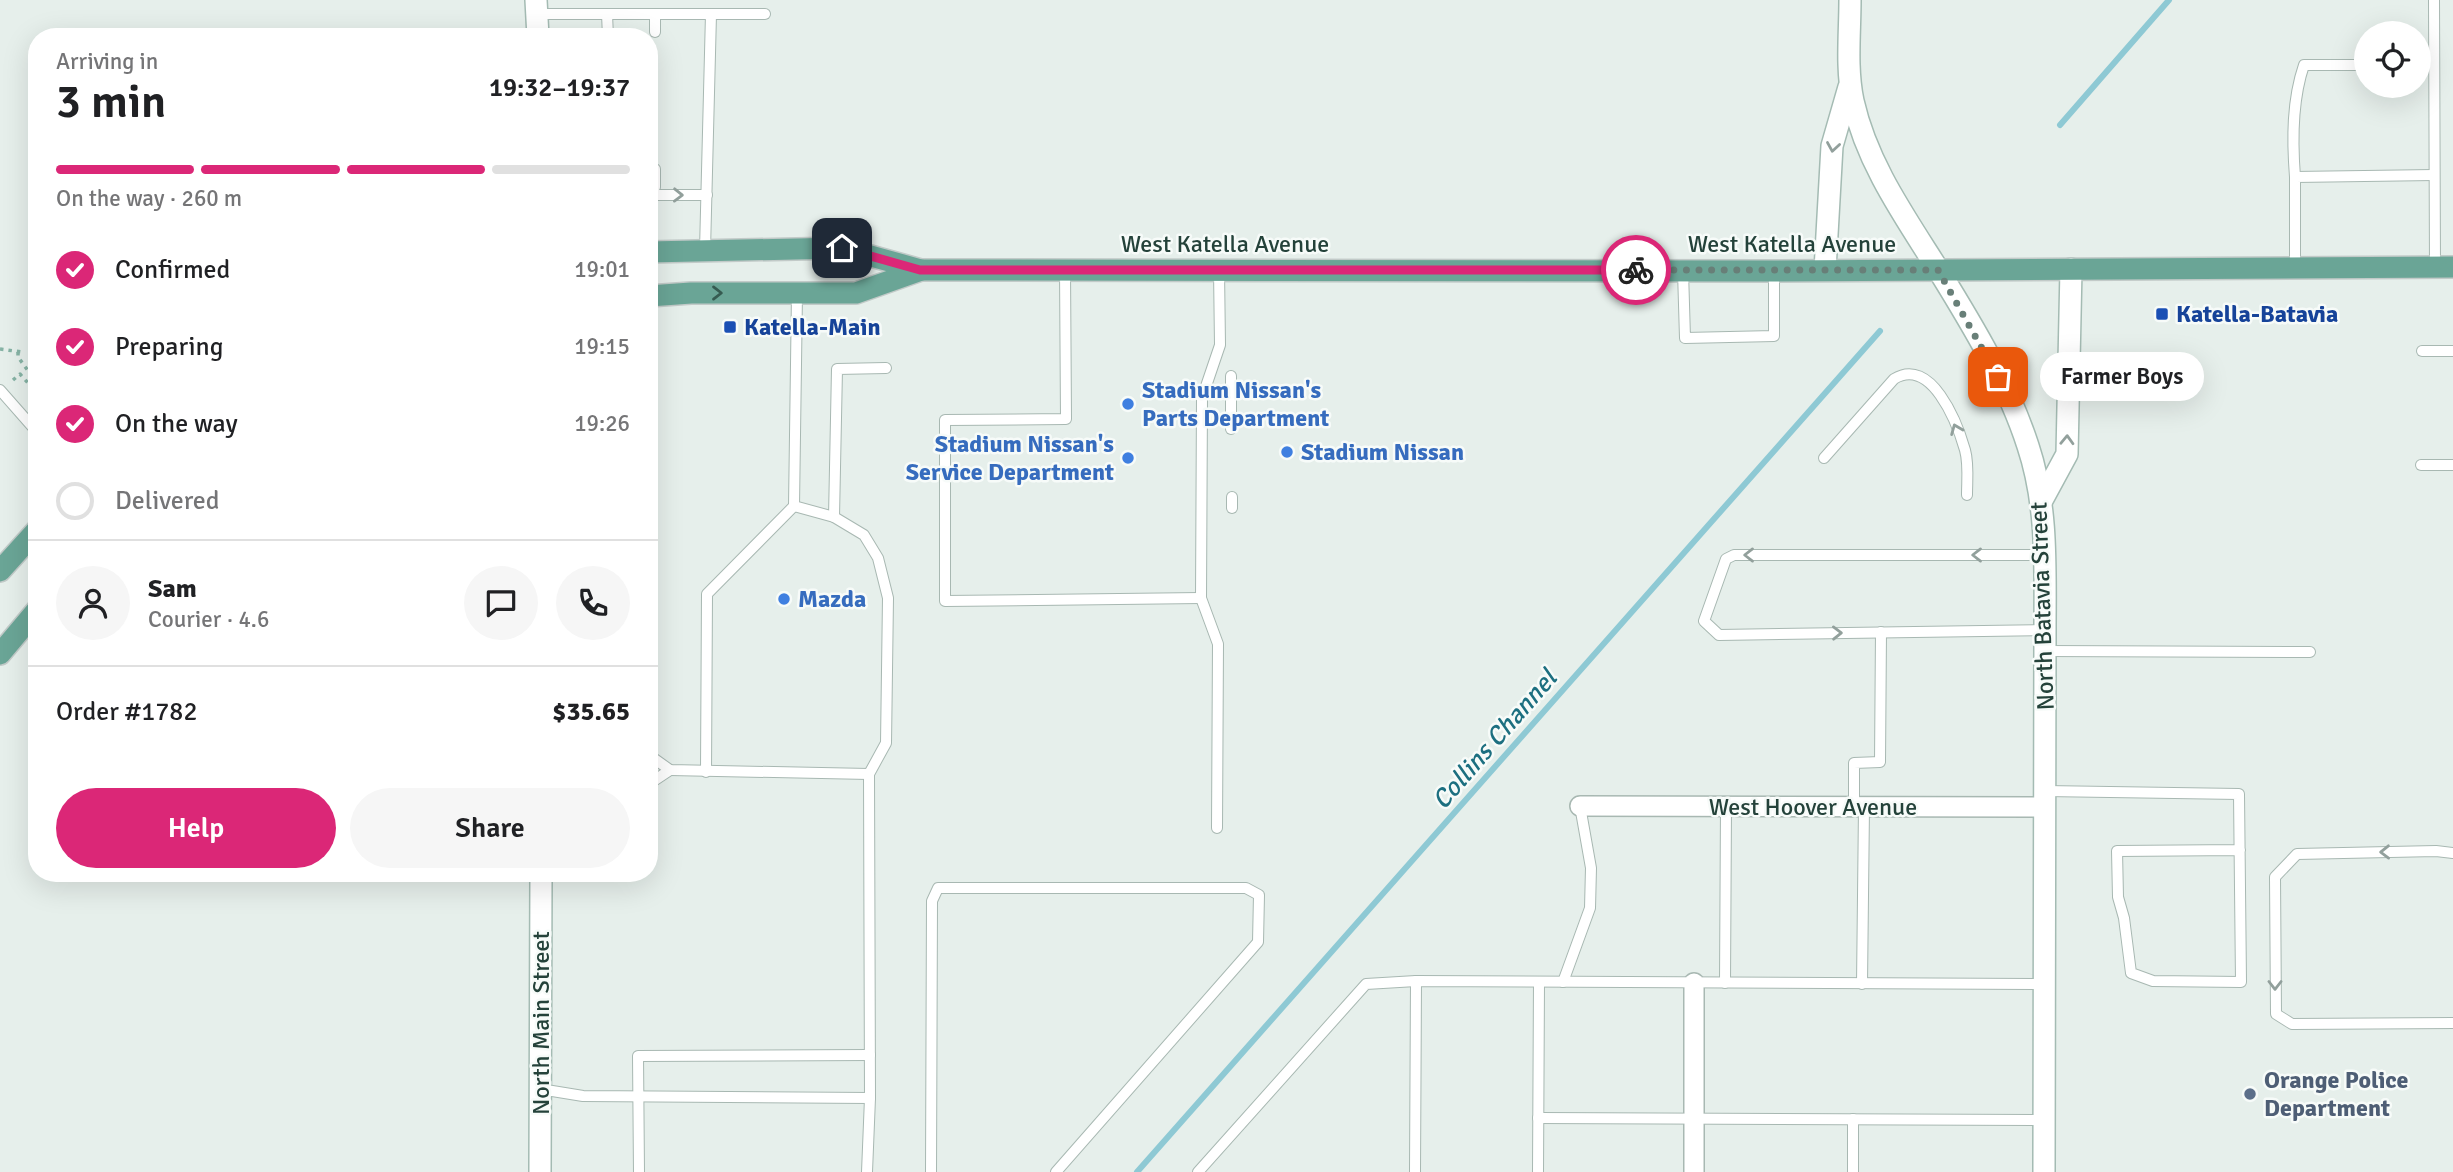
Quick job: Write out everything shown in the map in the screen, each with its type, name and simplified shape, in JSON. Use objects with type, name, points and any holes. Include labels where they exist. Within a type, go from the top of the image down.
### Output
[{"type":"main road","name":"West Katella Avenue","points":[[658,252],[842,248],[920,270],[1774,271],[2444,267]]},
{"type":"main road","name":"West Katella Avenue","points":[[658,295],[856,293],[920,270]]},
{"type":"main road","points":[[0,571],[28,540]]},
{"type":"main road","points":[[0,654],[28,621]]},
{"type":"street","name":"North Batavia Street","points":[[1850,0],[1850,82],[1853,103],[1883,180],[1902,216],[1968,319],[2008,398],[2028,446],[2041,502],[2045,555],[2044,1172]]},
{"type":"street","points":[[536,7],[537,28]]},
{"type":"street","points":[[1825,270],[1832,146],[1850,82]]},
{"type":"street","points":[[2041,502],[2067,454],[2071,269]]},
{"type":"street","name":"West Hoover Avenue","points":[[1580,806],[1859,807],[2045,799]]},
{"type":"street","name":"North Main Street","points":[[540,1172],[541,882]]},
{"type":"street","points":[[1693,1172],[1694,983]]},
{"type":"lane","points":[[2434,0],[2434,175],[2444,267]]},
{"type":"lane","points":[[536,7],[607,13],[765,14]]},
{"type":"lane","points":[[607,13],[608,28]]},
{"type":"lane","points":[[654,14],[655,28]]},
{"type":"lane","points":[[705,250],[711,14]]},
{"type":"lane","points":[[2295,268],[2293,154],[2296,88],[2304,65],[2354,65]]},
{"type":"lane","points":[[2295,177],[2434,175]]},
{"type":"lane","points":[[658,195],[707,195]]},
{"type":"lane","points":[[1065,270],[1066,419],[945,420],[945,601],[1201,598]]},
{"type":"lane","points":[[1217,828],[1219,644],[1201,598],[1202,398],[1220,345],[1219,270]]},
{"type":"lane","points":[[1683,270],[1685,338],[1774,336],[1774,271]]},
{"type":"lane","points":[[706,772],[707,594],[794,506],[797,293]]},
{"type":"lane","points":[[2421,351],[2453,351]]},
{"type":"lane","points":[[834,517],[837,369],[886,368]]},
{"type":"lane","points":[[1824,458],[1894,379],[1903,373],[1911,372],[1928,380],[1951,415],[1966,456],[1967,495]]},
{"type":"lane","points":[[1231,376],[1231,429]]},
{"type":"lane","points":[[0,390],[28,422]]},
{"type":"lane","points":[[2421,465],[2453,465]]},
{"type":"lane","points":[[794,506],[834,517],[864,536],[878,558],[888,598],[886,743],[869,774],[870,1098],[867,1172]]},
{"type":"lane","points":[[2045,555],[1734,555],[1726,559],[1704,621],[1719,635],[1881,632],[2310,652]]},
{"type":"lane","points":[[1863,984],[1859,807],[1854,763],[1880,762],[1881,632]]},
{"type":"lane","points":[[658,762],[670,771]]},
{"type":"lane","points":[[658,778],[670,771],[869,774]]},
{"type":"lane","points":[[2045,799],[2239,794],[2240,850],[2241,982],[2153,981],[2131,973],[2124,918],[2118,897],[2118,851],[2240,850]]},
{"type":"lane","points":[[1563,982],[1590,908],[1591,868],[1580,806]]},
{"type":"lane","points":[[1725,983],[1726,806]]},
{"type":"lane","points":[[2453,853],[2436,851],[2297,854],[2275,877],[2276,1014],[2292,1024],[2453,1023]]},
{"type":"lane","points":[[930,1172],[932,901],[938,888],[1246,888],[1259,895],[1258,942],[1056,1172]]},
{"type":"lane","points":[[1198,1172],[1366,984],[1416,981],[2045,984]]},
{"type":"lane","points":[[1415,1172],[1416,981]]},
{"type":"lane","points":[[1538,1172],[1539,982]]},
{"type":"lane","points":[[639,1172],[638,1056],[870,1055]]},
{"type":"lane","points":[[540,1089],[583,1096],[870,1098]]},
{"type":"lane","points":[[1538,1118],[2045,1119]]},
{"type":"lane","points":[[1853,1119],[1853,1172]]},
{"type":"path","points":[[0,349],[20,352],[18,357],[28,371]]},
{"type":"path","points":[[13,380],[20,374],[28,383]]},
{"type":"waterway","name":"Collins Channel","points":[[2060,125],[2169,0]]},
{"type":"waterway","name":"Collins Channel","points":[[1137,1172],[1880,331]]},
{"type":"way so far","points":[[1636,270],[1938,270],[1968,319],[1998,377]]},
{"type":"place","name":"Katella-Batavia","points":[[2162,314]]},
{"type":"place","name":"Katella-Main","points":[[730,327]]},
{"type":"place","name":"Farmer Boys","points":[[1998,377]]},
{"type":"place","name":"Stadium Nissan's Parts Department","points":[[1128,404]]},
{"type":"place","name":"Stadium Nissan","points":[[1287,452]]},
{"type":"place","name":"Stadium Nissan's Service Department","points":[[1128,458]]},
{"type":"place","name":"Mazda","points":[[784,599]]},
{"type":"place","name":"Orange Police Department","points":[[2250,1094]]},
{"type":"route","points":[[842,248],[920,270],[1636,270]]}]
